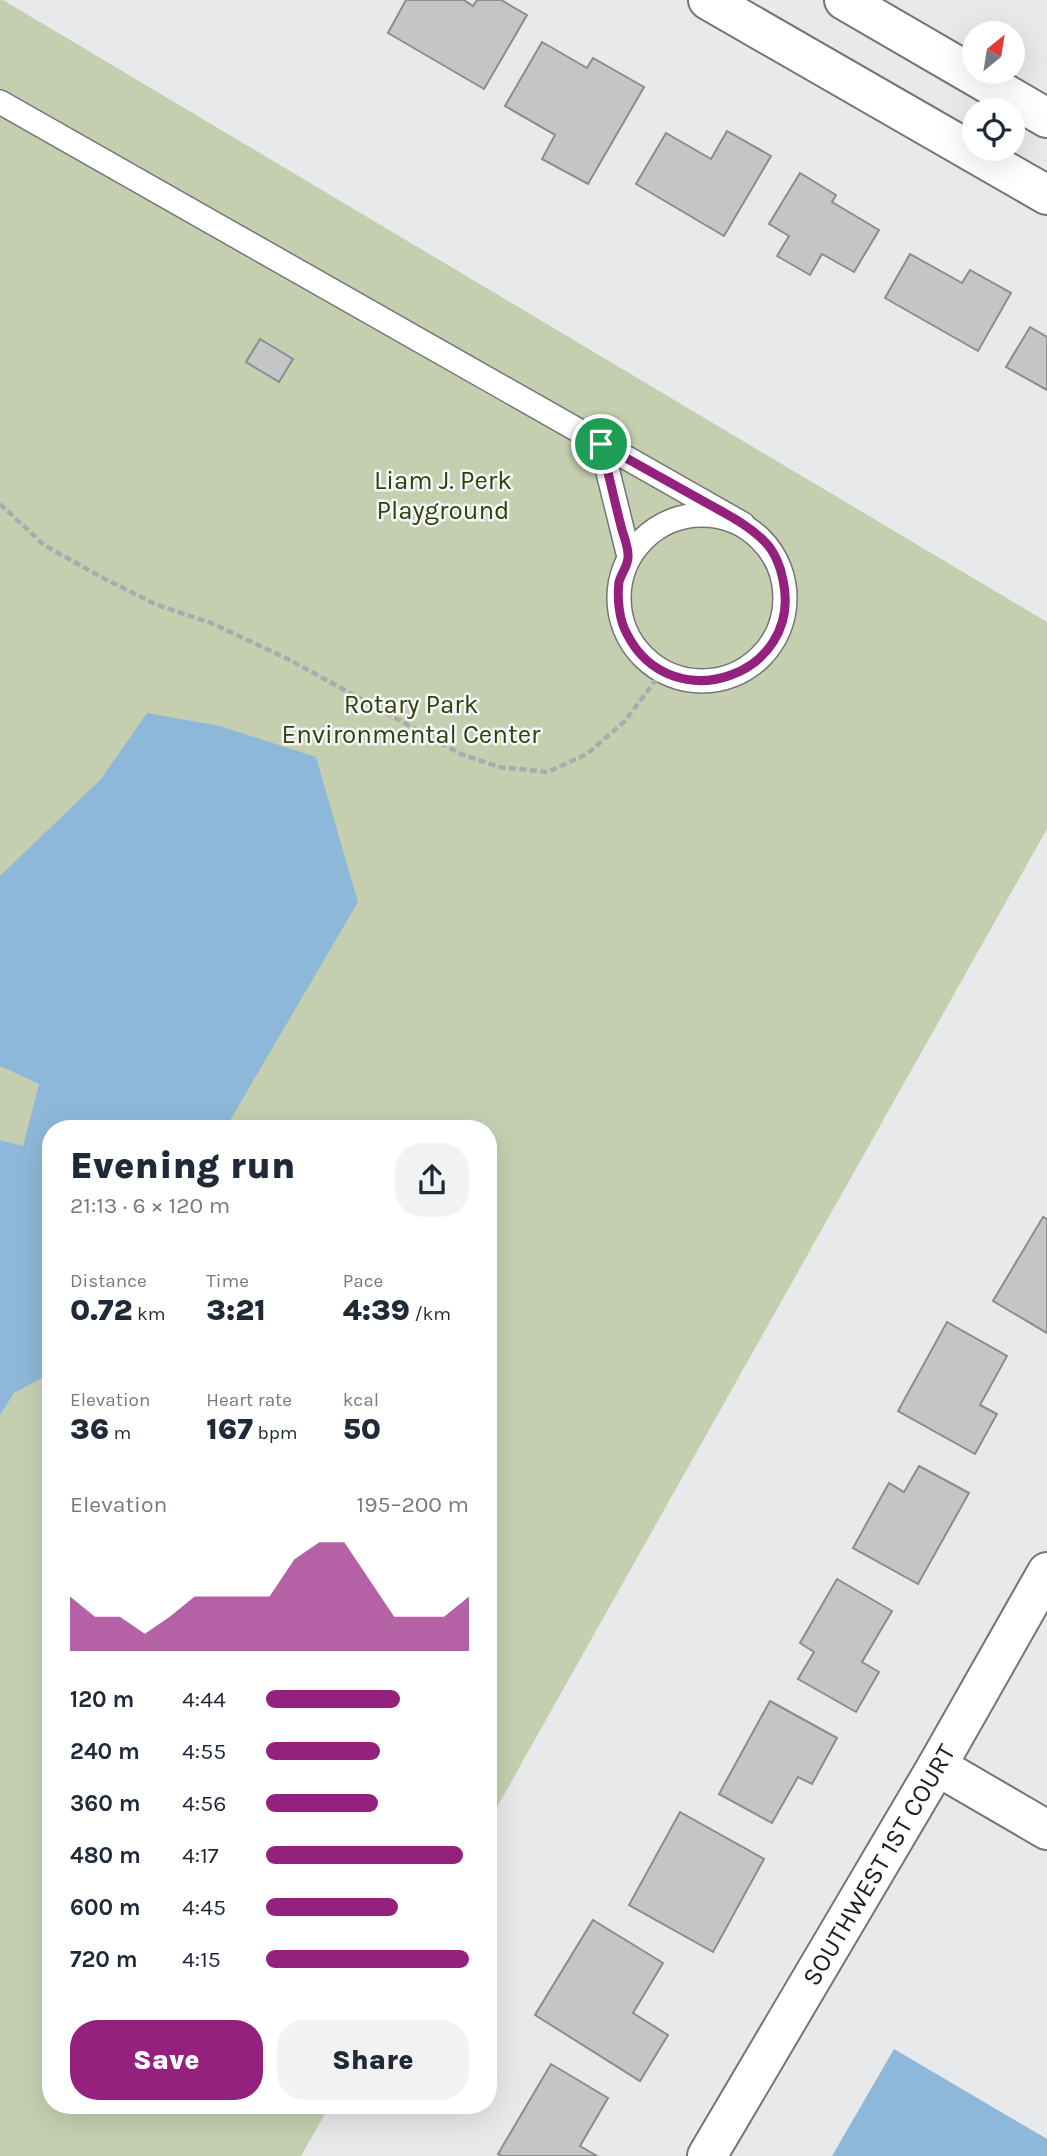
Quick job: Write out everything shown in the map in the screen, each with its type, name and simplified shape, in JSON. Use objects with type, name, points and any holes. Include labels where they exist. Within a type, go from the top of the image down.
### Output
[{"type":"street","points":[[708,0],[1047,195]]},
{"type":"street","points":[[844,0],[1047,118]]},
{"type":"street","name":"SOUTHWEST 1ST COURT","points":[[707,2156],[937,1766],[1047,1572]]},
{"type":"street","points":[[937,1766],[1047,1830]]},
{"type":"lane","points":[[0,102],[743,524],[766,543],[781,568],[787,597],[782,626],[768,651],[746,670],[719,680],[689,681],[662,671],[641,655],[626,633],[619,608],[620,582],[629,557],[645,536],[667,522],[692,514],[719,515],[743,524]]},
{"type":"lane","points":[[601,444],[629,557]]},
{"type":"path","points":[[0,504],[44,545],[103,578],[155,604],[211,623],[288,659],[461,754],[499,767],[548,772],[587,754],[624,722],[662,671]]},
{"type":"green space","name":"Rotary Park Environmental Center","points":[[0,0],[3,0],[1047,622],[1047,829],[497,1807],[497,1120],[42,1120],[42,2114],[325,2114],[301,2156],[0,2156]]},
{"type":"water","points":[[147,713],[220,726],[316,757],[358,902],[230,1120],[42,1120],[42,1378],[14,1393],[0,1415],[0,1140],[23,1146],[39,1084],[0,1066],[0,876],[101,779]]},
{"type":"water","points":[[894,2049],[1047,2139],[1047,2156],[832,2156]]},
{"type":"building","points":[[406,0],[464,0],[473,6],[477,0],[501,0],[527,15],[484,89],[388,33]]},
{"type":"building","points":[[542,42],[587,68],[593,58],[644,87],[588,184],[542,159],[555,135],[505,106]]},
{"type":"building","points":[[727,131],[771,156],[724,236],[636,184],[666,133],[711,159]]},
{"type":"building","points":[[800,173],[836,195],[832,202],[879,230],[854,272],[822,254],[810,275],[777,256],[789,236],[769,224]]},
{"type":"building","points":[[910,254],[962,283],[970,270],[1011,293],[978,351],[885,298]]},
{"type":"building","points":[[1030,327],[1047,337],[1047,390],[1006,367]]},
{"type":"building","points":[[260,339],[293,359],[279,382],[246,362]]},
{"type":"building","points":[[1043,1217],[1047,1219],[1047,1333],[993,1301]]},
{"type":"building","points":[[947,1322],[1007,1356],[980,1405],[997,1414],[975,1454],[898,1411]]},
{"type":"building","points":[[919,1466],[969,1493],[918,1584],[853,1548],[889,1483],[904,1492]]},
{"type":"building","points":[[837,1579],[892,1611],[862,1662],[879,1672],[856,1712],[798,1679],[814,1652],[800,1643]]},
{"type":"building","points":[[770,1701],[837,1738],[812,1784],[798,1777],[772,1823],[719,1794]]},
{"type":"building","points":[[680,1812],[764,1859],[713,1952],[629,1905]]},
{"type":"building","points":[[593,1920],[663,1963],[633,2013],[668,2035],[640,2081],[535,2015]]},
{"type":"building","points":[[551,2064],[608,2098],[580,2146],[597,2156],[498,2154]]},
{"type":"route","points":[[601,444],[743,524],[766,543],[781,568],[787,597],[782,626],[768,651],[746,670],[719,680],[689,681],[662,671],[641,655],[626,633],[619,608],[620,582],[629,557],[601,444]]},
{"type":"park label","name":"Liam J. Perk Playground","points":[[443,495]]}]
